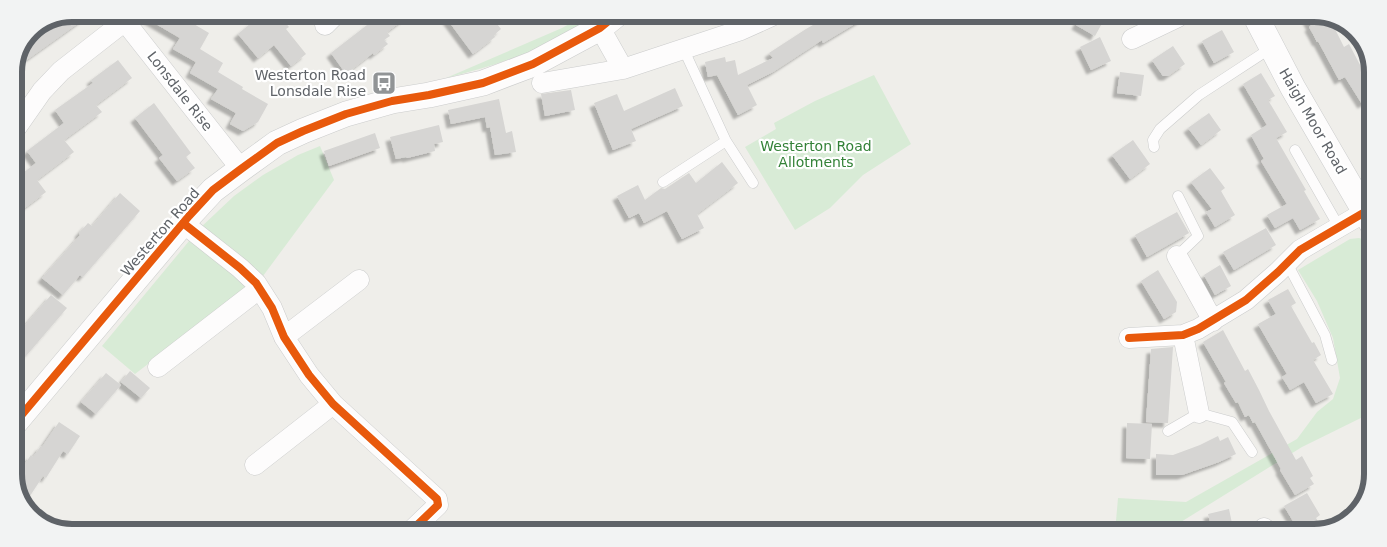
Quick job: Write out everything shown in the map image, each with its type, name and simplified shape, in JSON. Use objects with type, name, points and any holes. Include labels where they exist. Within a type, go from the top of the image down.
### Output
[{"type":"street","points":[[22,119],[42,91],[61,70],[117,22]]},
{"type":"street","name":"Lonsdale Rise","points":[[125,22],[241,168]]},
{"type":"street","name":"Westerton Road","points":[[23,413],[183,223],[213,190],[241,168],[277,144],[312,127],[346,114],[392,101],[483,83],[533,64],[606,22]]},
{"type":"street","name":"Westerton Road","points":[[608,22],[623,69]]},
{"type":"street","points":[[542,83],[623,69],[684,50],[759,22]]},
{"type":"street","points":[[1132,39],[1168,22]]},
{"type":"street","name":"Haigh Moor Road","points":[[1259,22],[1292,88],[1364,210]]},
{"type":"street","points":[[1129,338],[1184,335],[1198,329],[1246,300],[1300,250],[1339,227],[1364,220]]},
{"type":"street","points":[[183,223],[256,283],[272,308],[284,337],[309,375],[333,404],[437,499],[438,504],[419,524]]},
{"type":"street","points":[[1177,256],[1213,321]]},
{"type":"street","points":[[284,337],[359,280]]},
{"type":"street","points":[[158,367],[259,289]]},
{"type":"street","points":[[1184,335],[1199,413]]},
{"type":"street","points":[[255,465],[333,404]]},
{"type":"lane","points":[[1154,147],[1153,140],[1160,129],[1199,96],[1272,48]]},
{"type":"lane","points":[[684,50],[726,141],[753,183]]},
{"type":"lane","points":[[663,182],[726,141]]},
{"type":"lane","points":[[1295,150],[1339,227]]},
{"type":"lane","points":[[1177,256],[1198,236],[1178,196]]},
{"type":"lane","points":[[1286,263],[1325,335],[1332,360]]},
{"type":"lane","points":[[1168,431],[1199,413],[1232,422],[1252,452]]},
{"type":"green space","points":[[573,22],[586,22],[535,50],[491,66],[446,78]]},
{"type":"green space","name":"Westerton Road Allotments","points":[[874,75],[911,144],[863,175],[830,208],[795,230],[745,147],[776,129],[774,123],[815,101]]},
{"type":"green space","points":[[320,146],[334,180],[263,276],[135,374],[102,346],[199,229],[234,196],[263,175],[298,155]]},
{"type":"green space","points":[[1350,239],[1364,240],[1364,416],[1302,447],[1178,524],[1116,521],[1118,498],[1186,502],[1297,439],[1317,412],[1333,399],[1340,378],[1333,338],[1317,301],[1298,270]]},
{"type":"building","points":[[80,22],[23,62],[31,45],[45,31],[63,23]]},
{"type":"building","points":[[153,22],[190,22],[209,33],[200,49],[223,63],[218,72],[268,104],[258,122],[243,131],[230,124],[236,113],[211,99],[218,89],[190,73],[196,62],[173,49],[180,38]]},
{"type":"building","points":[[252,22],[285,22],[289,27],[286,29],[306,54],[291,66],[274,45],[258,58],[238,34]]},
{"type":"building","points":[[371,22],[401,22],[387,32],[390,36],[384,40],[388,44],[346,74],[331,53]]},
{"type":"building","points":[[449,22],[496,22],[501,29],[494,35],[495,37],[473,54]]},
{"type":"building","points":[[818,22],[858,22],[823,43],[822,40],[773,72],[747,85],[757,105],[738,115],[717,75],[708,77],[705,62],[725,57],[726,62],[735,60],[738,75],[773,58],[769,53]]},
{"type":"building","points":[[1078,22],[1103,22],[1095,36],[1076,25]]},
{"type":"building","points":[[1309,22],[1334,27],[1344,47],[1349,44],[1364,72],[1364,103],[1362,104],[1345,77],[1339,80],[1309,27],[1311,26]]},
{"type":"building","points":[[1222,30],[1234,52],[1214,63],[1202,41]]},
{"type":"building","points":[[1100,37],[1111,61],[1091,70],[1080,47]]},
{"type":"building","points":[[1173,46],[1185,64],[1168,76],[1163,76],[1152,60]]},
{"type":"building","points":[[118,60],[132,78],[96,105],[102,112],[64,140],[74,152],[37,180],[46,192],[22,210],[22,174],[36,163],[27,151],[64,123],[55,110],[93,83],[91,80]]},
{"type":"building","points":[[1120,72],[1144,75],[1141,96],[1117,93]]},
{"type":"building","points":[[1261,73],[1275,96],[1268,100],[1287,132],[1276,138],[1306,190],[1304,191],[1320,219],[1300,230],[1293,218],[1275,228],[1267,215],[1287,204],[1261,161],[1264,159],[1251,135],[1267,125],[1243,84]]},
{"type":"building","points":[[675,88],[683,106],[631,129],[636,141],[613,150],[594,103],[617,94],[624,111]]},
{"type":"building","points":[[571,90],[575,110],[545,116],[541,94]]},
{"type":"building","points":[[499,99],[506,133],[512,131],[516,152],[495,155],[490,127],[487,128],[485,117],[451,124],[448,110]]},
{"type":"building","points":[[154,103],[191,153],[186,157],[195,168],[177,181],[159,158],[163,155],[135,118]]},
{"type":"building","points":[[1209,113],[1221,130],[1201,145],[1188,128]]},
{"type":"building","points":[[439,125],[443,142],[434,144],[435,151],[396,159],[390,137]]},
{"type":"building","points":[[375,133],[380,148],[329,166],[324,151]]},
{"type":"building","points":[[1133,140],[1150,164],[1130,179],[1112,155]]},
{"type":"building","points":[[722,162],[738,183],[697,214],[704,228],[682,239],[667,211],[644,223],[639,213],[629,218],[617,196],[638,185],[645,200],[661,188],[665,189],[689,173],[696,183]]},
{"type":"building","points":[[1210,168],[1225,188],[1221,191],[1235,215],[1215,227],[1206,212],[1212,209],[1191,182]]},
{"type":"building","points":[[120,193],[140,211],[83,277],[80,275],[63,295],[42,278],[80,235],[79,233],[88,223],[92,226]]},
{"type":"building","points":[[1177,212],[1189,233],[1147,257],[1135,235]]},
{"type":"building","points":[[1266,228],[1276,245],[1234,270],[1223,252]]},
{"type":"building","points":[[1220,265],[1231,286],[1215,295],[1204,275]]},
{"type":"building","points":[[1158,270],[1177,302],[1176,312],[1164,319],[1141,281]]},
{"type":"building","points":[[1288,289],[1296,303],[1291,306],[1321,355],[1313,360],[1333,394],[1316,403],[1304,382],[1290,390],[1282,377],[1287,374],[1258,324],[1276,314],[1268,300]]},
{"type":"building","points":[[51,295],[67,308],[23,360],[23,328]]},
{"type":"building","points":[[1223,330],[1245,371],[1248,369],[1296,460],[1302,456],[1313,476],[1310,478],[1314,484],[1295,495],[1255,422],[1253,423],[1249,415],[1245,417],[1238,402],[1236,403],[1224,383],[1226,382],[1203,342]]},
{"type":"building","points":[[1173,347],[1168,423],[1146,422],[1151,349]]},
{"type":"building","points":[[130,371],[150,388],[141,398],[121,382]]},
{"type":"building","points":[[106,373],[121,385],[96,414],[81,402]]},
{"type":"building","points":[[59,422],[80,436],[68,454],[63,451],[46,478],[43,476],[28,498],[23,484],[23,467],[31,455],[33,457]]},
{"type":"building","points":[[1127,423],[1152,424],[1150,459],[1126,458]]},
{"type":"building","points":[[1218,436],[1220,441],[1228,437],[1236,454],[1182,475],[1156,475],[1156,454],[1173,455]]},
{"type":"building","points":[[1307,493],[1320,515],[1316,518],[1319,523],[1295,524],[1284,506]]},
{"type":"building","points":[[1229,509],[1232,524],[1211,524],[1208,514]]},
{"type":"cycle path","points":[[23,413],[213,190],[277,143],[346,114],[392,101],[483,83],[533,64],[600,28],[607,22]]},
{"type":"cycle path","points":[[1129,338],[1183,335],[1198,329],[1246,300],[1300,250],[1364,213]]},
{"type":"cycle path","points":[[183,223],[256,283],[272,308],[284,337],[309,375],[333,404],[437,499],[438,505],[418,524]]},
{"type":"place","name":"Westerton Road Lonsdale Rise","points":[[384,83]]}]
